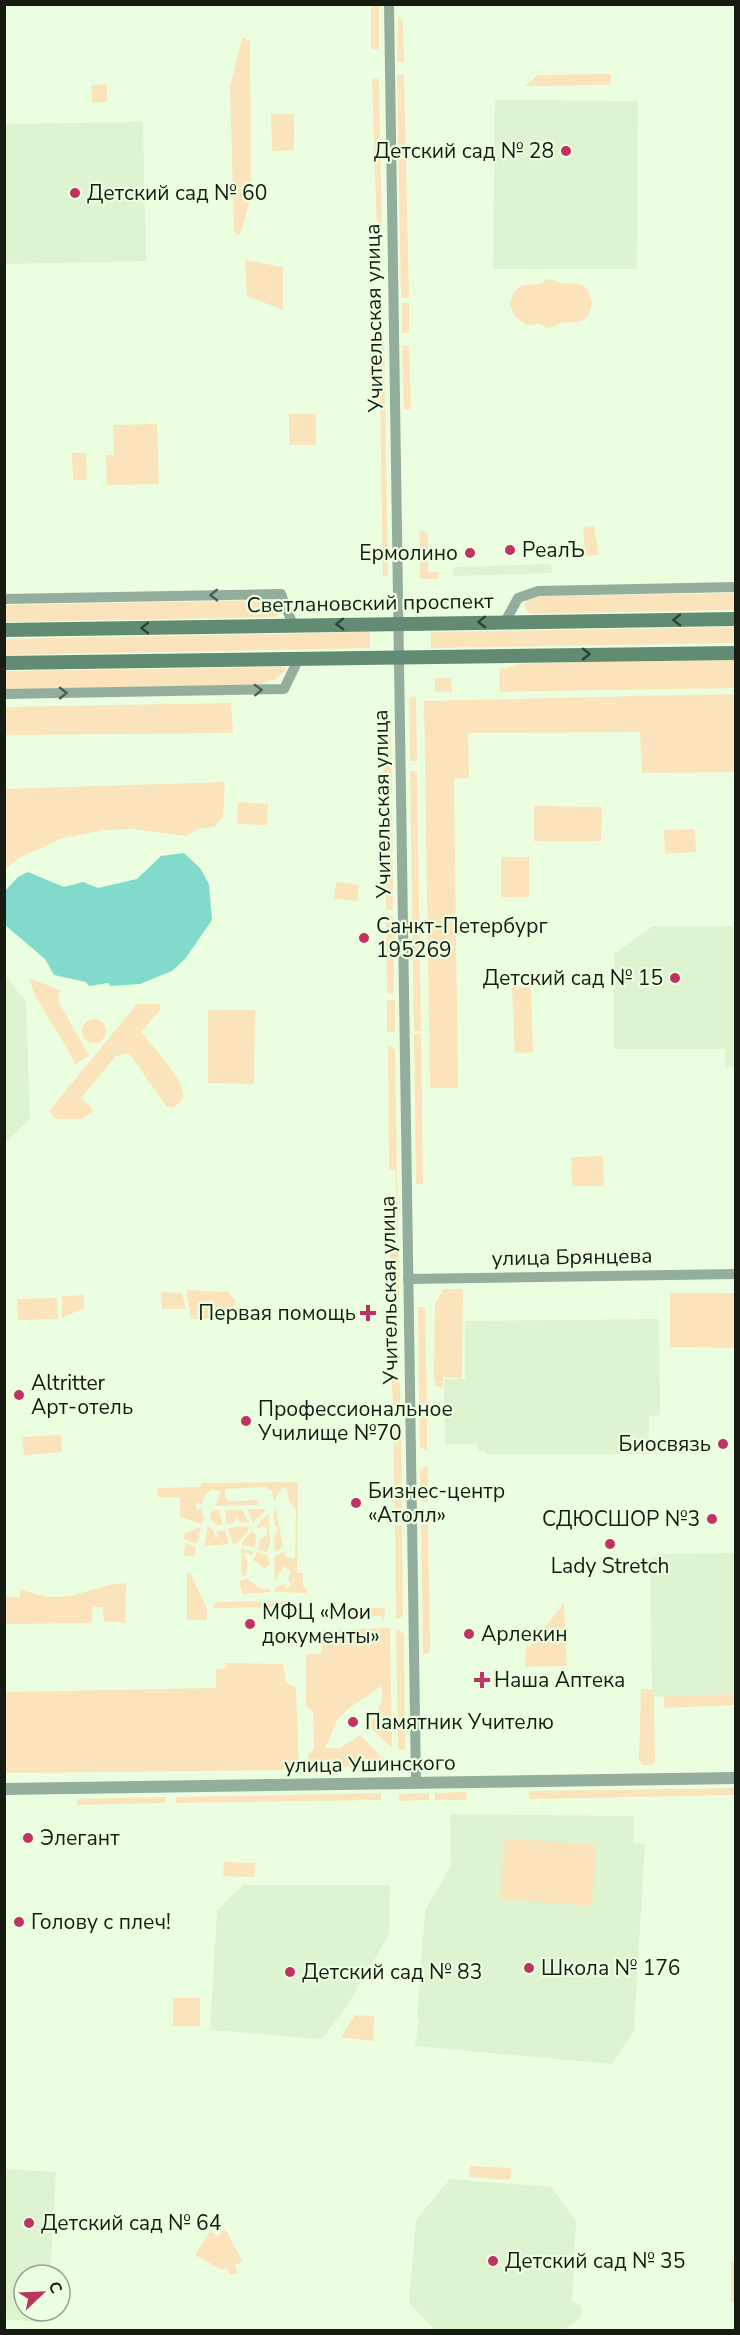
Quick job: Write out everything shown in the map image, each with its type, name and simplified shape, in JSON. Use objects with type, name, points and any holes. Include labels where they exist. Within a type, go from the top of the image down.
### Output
[{"type":"main road","name":"Светлановский проспект","points":[[4,630],[735,619]]},
{"type":"main road","points":[[4,663],[735,653]]},
{"type":"street","name":"Учительская улица","points":[[389,4],[416,1782]]},
{"type":"street","points":[[505,622],[518,598],[538,591],[735,587]]},
{"type":"street","points":[[4,599],[281,594],[293,625]]},
{"type":"street","points":[[4,694],[284,689],[299,658]]},
{"type":"street","name":"улица Брянцева","points":[[408,1279],[735,1274]]},
{"type":"street","name":"улица Ушинского","points":[[4,1789],[735,1778]]},
{"type":"shaded area","points":[[371,5],[379,5],[379,49],[371,49]]},
{"type":"shaded area","points":[[398,15],[403,24],[404,62],[397,62]]},
{"type":"shaded area","points":[[242,38],[250,41],[251,197],[241,233],[237,236],[234,231],[230,86]]},
{"type":"shaded area","points":[[611,74],[610,85],[525,86],[538,75]]},
{"type":"shaded area","points":[[397,75],[404,75],[409,298],[401,298]]},
{"type":"shaded area","points":[[372,79],[379,79],[382,231],[377,231]]},
{"type":"shaded area","points":[[107,84],[107,102],[92,103],[91,85]]},
{"type":"shaded area","name":"Детский сад № 28","points":[[495,100],[638,101],[637,269],[493,269]]},
{"type":"shaded area","points":[[271,114],[294,114],[294,150],[272,151]]},
{"type":"shaded area","name":"Детский сад № 60","points":[[143,122],[146,261],[5,264],[5,124]]},
{"type":"shaded area","points":[[245,260],[283,267],[283,310],[247,296]]},
{"type":"shaded area","points":[[548,279],[560,283],[582,285],[588,290],[592,303],[585,319],[548,328],[539,324],[527,325],[515,317],[510,304],[513,293],[522,285],[540,284]]},
{"type":"shaded area","points":[[402,303],[409,303],[409,333],[402,333]]},
{"type":"shaded area","points":[[379,340],[384,340],[388,576],[383,576]]},
{"type":"shaded area","points":[[402,346],[409,346],[411,409],[404,409]]},
{"type":"shaded area","points":[[289,414],[316,414],[316,445],[289,445]]},
{"type":"shaded area","points":[[157,424],[159,484],[107,485],[106,455],[114,455],[113,425]]},
{"type":"shaded area","points":[[72,453],[86,453],[87,480],[73,480]]},
{"type":"shaded area","points":[[594,526],[599,555],[585,556],[583,527]]},
{"type":"shaded area","points":[[419,531],[425,531],[428,536],[428,572],[447,573],[438,574],[438,579],[420,579]]},
{"type":"shaded area","points":[[551,564],[552,573],[453,576],[453,567]]},
{"type":"shaded area","points":[[735,593],[735,610],[529,614],[524,607],[527,600],[539,596]]},
{"type":"shaded area","points":[[269,600],[279,609],[277,617],[5,622],[5,605]]},
{"type":"shaded area","points":[[735,627],[735,643],[431,648],[431,632]]},
{"type":"shaded area","points":[[370,632],[370,648],[5,655],[5,639]]},
{"type":"shaded area","points":[[735,660],[735,688],[500,692],[499,669],[527,663]]},
{"type":"shaded area","points":[[283,667],[286,670],[276,679],[258,685],[5,689],[4,671]]},
{"type":"shaded area","points":[[435,678],[451,678],[452,692],[435,692]]},
{"type":"shaded area","points":[[735,694],[735,772],[642,773],[640,732],[468,733],[469,778],[454,779],[458,1088],[430,1088],[424,701]]},
{"type":"shaded area","points":[[416,697],[417,761],[410,761],[409,698]]},
{"type":"shaded area","points":[[231,703],[233,733],[5,735],[5,707]]},
{"type":"shaded area","points":[[383,736],[391,736],[392,794],[384,795]]},
{"type":"shaded area","points":[[410,771],[417,771],[421,1031],[414,1031]]},
{"type":"shaded area","points":[[225,782],[223,817],[214,827],[198,829],[186,836],[134,829],[105,830],[63,838],[19,858],[5,869],[5,789]]},
{"type":"shaded area","points":[[238,802],[268,804],[267,825],[237,824]]},
{"type":"shaded area","points":[[384,806],[392,806],[393,852],[385,852]]},
{"type":"shaded area","points":[[534,806],[602,807],[601,841],[534,841]]},
{"type":"shaded area","points":[[695,829],[696,852],[665,854],[664,830]]},
{"type":"shaded area","points":[[501,857],[529,857],[529,897],[501,897]]},
{"type":"shaded area","points":[[385,859],[393,859],[393,910],[386,910]]},
{"type":"shaded area","points":[[336,882],[359,885],[357,901],[334,899]]},
{"type":"shaded area","points":[[386,916],[393,916],[394,993],[387,993]]},
{"type":"shaded area","name":"Детский сад № 15","points":[[653,926],[735,926],[735,1067],[725,1067],[725,1049],[614,1049],[614,954]]},
{"type":"shaded area","points":[[5,975],[26,1002],[30,1119],[5,1143]]},
{"type":"shaded area","points":[[29,978],[60,990],[58,1001],[89,1055],[76,1064],[34,994]]},
{"type":"shaded area","points":[[531,986],[533,1052],[515,1053],[512,987]]},
{"type":"shaded area","points":[[387,1000],[395,1000],[395,1032],[387,1032]]},
{"type":"shaded area","points":[[137,1004],[159,1004],[161,1009],[141,1032],[180,1083],[183,1091],[181,1100],[173,1108],[166,1106],[129,1053],[116,1056],[81,1098],[93,1112],[82,1119],[56,1119],[49,1111]]},
{"type":"shaded area","points":[[208,1010],[255,1010],[254,1084],[208,1083]]},
{"type":"shaded area","points":[[94,1019],[99,1020],[105,1026],[105,1036],[99,1042],[94,1043],[89,1042],[83,1036],[82,1031],[83,1026],[89,1020]]},
{"type":"shaded area","points":[[414,1034],[421,1034],[423,1184],[416,1184]]},
{"type":"shaded area","points":[[388,1045],[395,1050],[398,1238],[390,1238],[390,1219],[396,1218],[396,1170],[389,1169]]},
{"type":"shaded area","points":[[603,1156],[604,1186],[572,1186],[571,1157]]},
{"type":"shaded area","points":[[390,1245],[398,1245],[399,1297],[391,1297]]},
{"type":"shaded area","points":[[444,1289],[463,1289],[462,1378],[443,1377],[443,1388],[436,1386],[434,1376],[435,1304]]},
{"type":"shaded area","points":[[186,1290],[228,1292],[237,1302],[220,1319],[191,1319]]},
{"type":"shaded area","points":[[161,1292],[182,1293],[186,1309],[162,1309]]},
{"type":"shaded area","points":[[670,1293],[735,1293],[735,1348],[670,1347]]},
{"type":"shaded area","points":[[84,1295],[84,1308],[62,1318],[62,1296]]},
{"type":"shaded area","points":[[57,1298],[58,1319],[18,1320],[17,1299]]},
{"type":"shaded area","points":[[418,1307],[425,1307],[427,1405],[419,1405]]},
{"type":"shaded area","points":[[659,1319],[660,1415],[649,1416],[649,1454],[485,1454],[485,1451],[479,1451],[476,1444],[445,1444],[444,1379],[465,1379],[465,1321]]},
{"type":"shaded area","points":[[392,1380],[400,1380],[401,1415],[393,1415]]},
{"type":"shaded area","points":[[419,1415],[427,1415],[427,1451],[420,1447]]},
{"type":"shaded area","points":[[393,1424],[401,1424],[402,1522],[395,1522]]},
{"type":"shaded area","points":[[61,1435],[62,1452],[24,1455],[22,1437]]},
{"type":"shaded area","points":[[428,1465],[428,1503],[420,1499],[420,1470]]},
{"type":"shaded area","points":[[298,1482],[297,1573],[303,1573],[303,1587],[307,1588],[307,1593],[275,1592],[275,1588],[284,1584],[286,1589],[291,1585],[288,1580],[290,1571],[284,1566],[275,1581],[274,1556],[284,1552],[285,1556],[295,1559],[296,1509],[289,1502],[287,1488],[283,1487],[274,1501],[272,1491],[266,1487],[225,1489],[225,1496],[229,1501],[254,1499],[259,1502],[258,1505],[215,1506],[221,1492],[212,1489],[204,1496],[202,1505],[197,1502],[195,1505],[198,1510],[201,1507],[204,1520],[201,1524],[180,1517],[180,1497],[158,1497],[157,1488],[201,1487],[202,1483]]},
{"type":"shaded area","points":[[247,1509],[265,1509],[265,1511],[253,1523]]},
{"type":"shaded area","points":[[276,1509],[283,1547],[275,1552],[274,1536],[278,1528],[274,1524],[274,1510]]},
{"type":"shaded area","points":[[212,1510],[219,1510],[223,1525],[217,1525],[210,1519]]},
{"type":"shaded area","points":[[225,1510],[242,1510],[249,1523],[240,1522],[237,1517],[235,1522],[227,1525]]},
{"type":"shaded area","points":[[421,1512],[428,1512],[430,1651],[423,1655]]},
{"type":"shaded area","points":[[269,1513],[270,1544],[267,1552],[258,1550],[260,1540],[267,1534],[267,1528],[262,1526],[259,1529],[256,1526]]},
{"type":"shaded area","points":[[402,1525],[403,1616],[396,1620],[395,1526]]},
{"type":"shaded area","points":[[208,1526],[214,1531],[215,1538],[219,1536],[216,1532],[225,1530],[229,1544],[204,1546]]},
{"type":"shaded area","points":[[244,1526],[250,1528],[238,1543],[233,1544],[228,1528]]},
{"type":"shaded area","points":[[201,1527],[197,1544],[184,1539],[185,1533]]},
{"type":"shaded area","points":[[252,1530],[256,1535],[255,1548],[241,1545]]},
{"type":"shaded area","points":[[185,1543],[196,1547],[195,1556],[184,1556]]},
{"type":"shaded area","points":[[241,1548],[254,1552],[251,1556],[248,1553],[243,1554],[248,1562],[246,1575],[242,1577]]},
{"type":"shaded area","points":[[257,1552],[267,1555],[270,1565],[262,1569],[261,1565],[253,1560]]},
{"type":"shaded area","points":[[735,1553],[735,1694],[652,1697],[650,1558],[662,1554]]},
{"type":"shaded area","points":[[187,1573],[190,1573],[207,1608],[207,1620],[187,1620]]},
{"type":"shaded area","points":[[247,1578],[259,1588],[270,1589],[271,1592],[242,1594],[239,1581]]},
{"type":"shaded area","points":[[126,1583],[125,1623],[104,1621],[103,1607],[93,1607],[92,1621],[89,1623],[5,1624],[5,1597],[20,1597],[21,1589],[37,1595],[64,1597]]},
{"type":"shaded area","points":[[288,1601],[293,1607],[212,1608],[217,1602]]},
{"type":"shaded area","points":[[564,1603],[567,1666],[525,1667],[526,1646],[531,1645]]},
{"type":"shaded area","points":[[319,1608],[385,1608],[384,1622],[381,1616],[331,1616],[328,1620]]},
{"type":"shaded area","points":[[390,1628],[392,1748],[368,1726],[379,1707],[382,1696],[381,1686],[339,1718],[324,1748],[340,1748],[360,1735],[388,1763],[379,1769],[339,1767],[339,1770],[308,1771],[308,1755],[314,1749],[313,1712],[306,1706],[306,1655],[322,1653],[322,1630]]},
{"type":"shaded area","points":[[396,1629],[404,1634],[405,1749],[398,1749]]},
{"type":"shaded area","points":[[226,1663],[283,1664],[286,1682],[296,1688],[299,1770],[5,1773],[5,1692],[216,1688],[216,1669],[226,1668]]},
{"type":"shaded area","points":[[641,1689],[652,1689],[654,1697],[655,1762],[652,1765],[642,1765],[639,1759]]},
{"type":"shaded area","points":[[735,1694],[735,1705],[664,1708],[664,1696]]},
{"type":"shaded area","points":[[735,1788],[735,1795],[530,1799],[529,1791]]},
{"type":"shaded area","points":[[466,1792],[467,1800],[435,1800],[435,1793]]},
{"type":"shaded area","points":[[381,1793],[381,1800],[176,1803],[176,1797]]},
{"type":"shaded area","points":[[429,1793],[429,1800],[399,1801],[399,1794]]},
{"type":"shaded area","points":[[165,1797],[165,1803],[77,1805],[77,1799]]},
{"type":"shaded area","name":"Школа № 176","points":[[450,1814],[634,1816],[633,1843],[645,1844],[634,2031],[612,2064],[415,2046],[419,2020],[417,2018],[425,1911],[451,1865]]},
{"type":"shaded area","points":[[505,1838],[596,1845],[592,1906],[500,1899]]},
{"type":"shaded area","points":[[224,1862],[255,1863],[254,1877],[223,1876]]},
{"type":"shaded area","name":"Детский сад № 83","points":[[243,1885],[390,1885],[389,1935],[345,2009],[322,2039],[210,2030],[217,1910]]},
{"type":"shaded area","points":[[173,1998],[200,1998],[200,2026],[173,2026]]},
{"type":"shaded area","points":[[355,2015],[374,2016],[373,2041],[341,2037]]},
{"type":"shaded area","points":[[470,2166],[511,2168],[510,2180],[469,2177]]},
{"type":"shaded area","name":"Детский сад № 64","points":[[4,2169],[56,2172],[51,2263],[12,2263],[12,2320],[5,2319]]},
{"type":"shaded area","name":"Детский сад № 35","points":[[450,2179],[551,2187],[576,2221],[572,2301],[582,2306],[581,2318],[564,2330],[435,2330],[409,2303],[416,2220]]},
{"type":"shaded area","points":[[225,2229],[243,2262],[235,2265],[238,2273],[230,2275],[227,2268],[222,2270],[195,2255],[210,2231],[218,2236]]},
{"type":"shaded area","points":[[731,2261],[735,2262],[735,2302],[731,2302]]},
{"type":"water","points":[[184,853],[200,868],[209,884],[212,920],[185,959],[172,971],[140,984],[111,986],[108,983],[89,986],[86,982],[54,975],[45,959],[5,925],[5,891],[18,877],[28,872],[64,887],[83,882],[98,888],[137,879],[161,856]]},
{"type":"place","name":"Детский сад № 28","points":[[566,151]]},
{"type":"place","name":"Детский сад № 60","points":[[75,193]]},
{"type":"place","name":"РеалЪ","points":[[510,550]]},
{"type":"place","name":"Ермолино","points":[[470,553]]},
{"type":"place","name":"Санкт-Петербург 195269","points":[[364,938]]},
{"type":"place","name":"Детский сад № 15","points":[[675,978]]},
{"type":"place","name":"Первая помощь","points":[[368,1313]]},
{"type":"place","name":"Altritter Арт-отель","points":[[19,1395]]},
{"type":"place","name":"Профессиональное Училище №70","points":[[246,1421]]},
{"type":"place","name":"Биосвязь","points":[[723,1444]]},
{"type":"place","name":"Бизнес-центр «Атолл»","points":[[356,1503]]},
{"type":"place","name":"СДЮСШОР №3","points":[[712,1519]]},
{"type":"place","name":"Lady Stretch","points":[[610,1544]]},
{"type":"place","name":"МФЦ «Мои документы»","points":[[250,1624]]},
{"type":"place","name":"Арлекин","points":[[469,1634]]},
{"type":"place","name":"Наша Аптека","points":[[482,1680]]},
{"type":"place","name":"Памятник Учителю","points":[[353,1722]]},
{"type":"place","name":"Элегант","points":[[28,1838]]},
{"type":"place","name":"Голову с плеч!","points":[[19,1922]]},
{"type":"place","name":"Школа № 176","points":[[529,1968]]},
{"type":"place","name":"Детский сад № 83","points":[[290,1972]]},
{"type":"place","name":"Детский сад № 64","points":[[29,2223]]},
{"type":"place","name":"Детский сад № 35","points":[[493,2261]]}]
